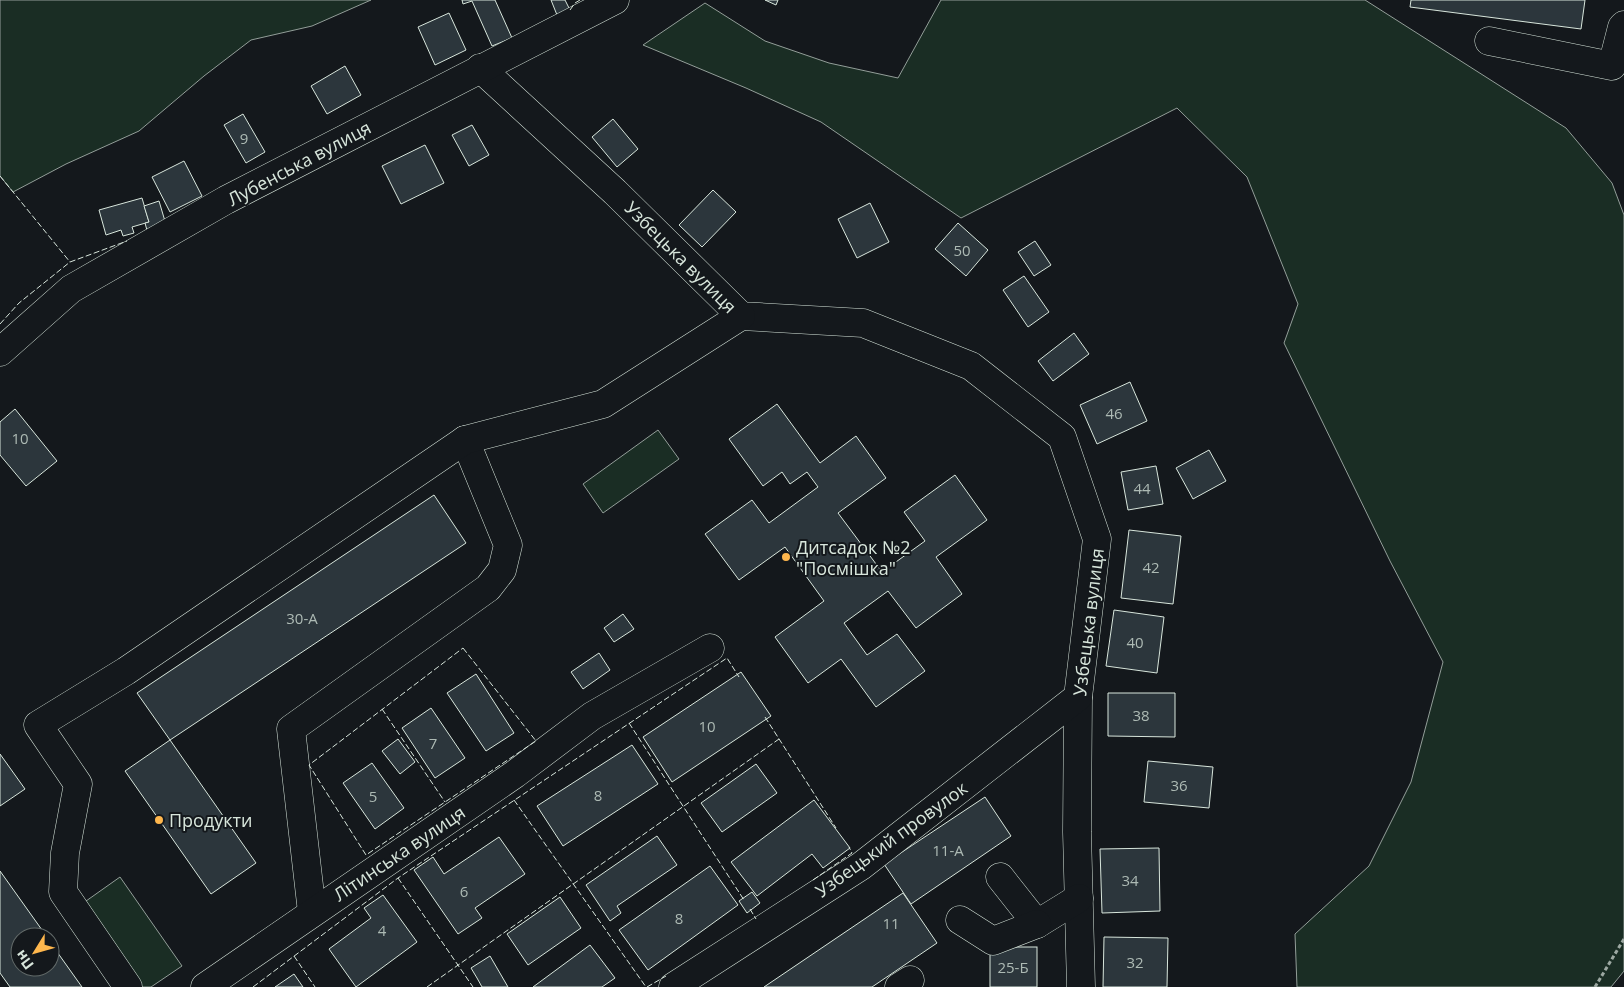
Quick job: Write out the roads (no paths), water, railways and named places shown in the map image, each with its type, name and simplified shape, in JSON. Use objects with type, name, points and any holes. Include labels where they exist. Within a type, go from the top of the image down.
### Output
[{"type":"street","name":"Лубенська вулиця","points":[[0,352],[71,288],[226,200],[615,0]]},
{"type":"street","points":[[1489,42],[1612,66],[1622,26],[1624,26]]},
{"type":"street","name":"Узбецька вулиця","points":[[480,68],[615,192],[741,316],[863,323],[971,366],[1062,437],[1097,539],[1078,697],[1077,832],[1081,987]]},
{"type":"street","points":[[128,987],[63,892],[65,853],[78,784],[38,725],[126,670],[465,440],[603,404],[741,316]]},
{"type":"street","points":[[312,912],[291,729],[488,588],[502,570],[508,545],[465,440]]},
{"type":"street","name":"Літинська вулиця","points":[[204,987],[515,774],[592,716],[710,648]]},
{"type":"street","name":"Узбецький провулок","points":[[673,987],[861,866],[1078,697]]},
{"type":"street","points":[[1000,877],[1037,924]]},
{"type":"street","points":[[960,920],[993,941],[1037,924],[1079,898]]},
{"type":"place","name":"Дитсадок №2 \"Посмішка\"","points":[[786,557]]},
{"type":"place","name":"Продукти","points":[[159,820]]}]
